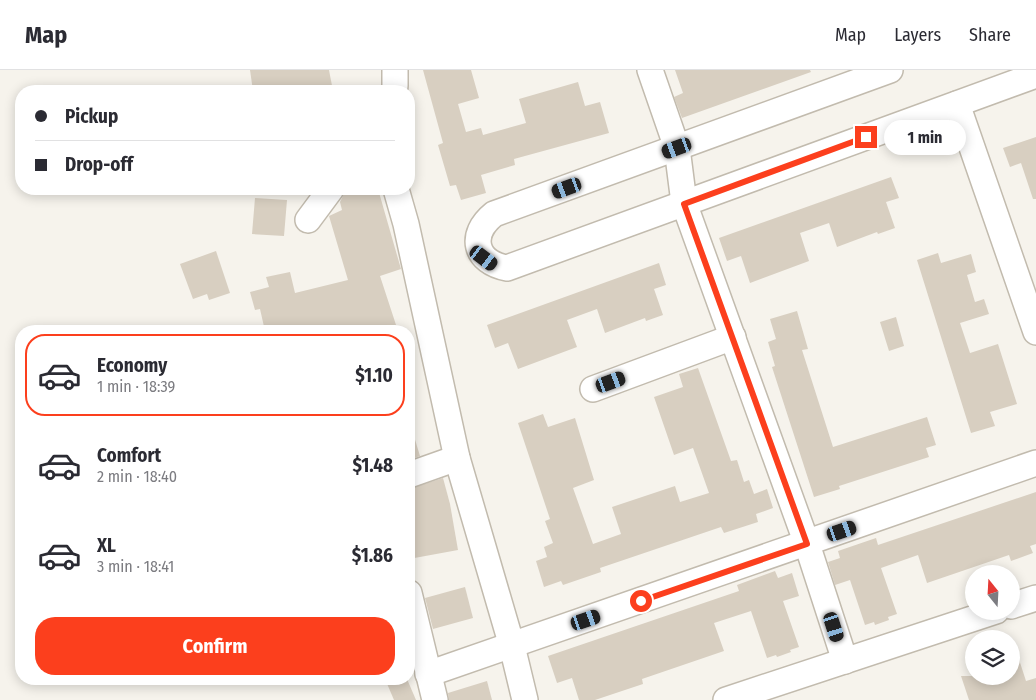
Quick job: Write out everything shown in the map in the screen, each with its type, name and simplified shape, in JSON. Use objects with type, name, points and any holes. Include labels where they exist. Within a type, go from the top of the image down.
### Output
[{"type":"street","points":[[650,70],[677,148],[684,204],[807,544],[845,661]]},
{"type":"street","points":[[890,70],[494,214],[484,222],[478,234],[479,246],[484,258],[494,266],[507,268],[1036,76]]},
{"type":"street","points":[[957,104],[1036,332]]},
{"type":"street","points":[[308,220],[327,195]]},
{"type":"street","points":[[398,195],[406,224],[457,458],[512,646],[525,700]]},
{"type":"street","points":[[593,389],[733,337]]},
{"type":"street","points":[[415,473],[457,458]]},
{"type":"street","points":[[428,674],[1036,463]]},
{"type":"street","points":[[1020,603],[1036,598]]},
{"type":"street","points":[[415,619],[435,700]]},
{"type":"street","points":[[726,700],[969,620]]},
{"type":"building","points":[[250,70],[329,70],[332,85],[252,85]]},
{"type":"building","points":[[423,70],[471,70],[479,98],[458,104],[466,132],[481,128],[483,135],[526,123],[519,99],[578,82],[585,106],[600,102],[609,133],[514,159],[515,165],[481,175],[486,193],[461,200],[456,185],[450,186],[438,145],[443,143]]},
{"type":"building","points":[[675,70],[810,70],[811,72],[682,118],[674,97],[683,93]]},
{"type":"building","points":[[1036,137],[1036,199],[1033,199],[1021,163],[1010,167],[1003,148]]},
{"type":"building","points":[[891,177],[899,198],[886,202],[895,228],[878,234],[877,232],[837,247],[829,223],[800,233],[809,261],[750,283],[741,256],[727,261],[719,238]]},
{"type":"building","points":[[344,195],[380,195],[401,269],[380,276],[396,325],[264,325],[260,309],[255,310],[250,292],[269,287],[266,277],[290,272],[295,293],[348,280],[329,216],[342,210],[340,202]]},
{"type":"building","points":[[255,198],[287,200],[284,236],[252,234]]},
{"type":"building","points":[[216,251],[230,293],[209,300],[207,294],[193,299],[180,264]]},
{"type":"building","points":[[938,253],[941,263],[971,254],[976,272],[967,275],[975,302],[984,299],[989,314],[960,323],[970,353],[998,344],[1017,404],[990,412],[995,426],[971,433],[917,260]]},
{"type":"building","points":[[659,263],[666,285],[654,289],[663,315],[646,321],[645,318],[605,333],[597,309],[567,320],[577,347],[518,369],[508,343],[495,348],[487,325]]},
{"type":"building","points":[[797,311],[808,349],[802,350],[833,447],[927,417],[936,445],[926,448],[929,457],[839,486],[840,489],[814,497],[772,367],[775,366],[768,342],[776,339],[770,319]]},
{"type":"building","points":[[896,317],[904,346],[889,351],[880,322]]},
{"type":"building","points":[[698,368],[731,461],[737,460],[744,482],[749,480],[754,494],[767,489],[773,508],[756,514],[758,522],[724,533],[721,527],[600,568],[601,572],[563,585],[561,581],[544,587],[536,561],[547,557],[544,547],[553,543],[545,521],[550,519],[518,423],[543,414],[548,427],[575,418],[594,480],[573,488],[593,544],[621,534],[612,507],[675,486],[680,502],[709,493],[693,448],[674,455],[654,397],[683,387],[679,374]]},
{"type":"building","points":[[415,440],[420,456],[415,458]]},
{"type":"building","points":[[443,478],[450,504],[458,550],[415,558],[415,487]]},
{"type":"building","points":[[1036,492],[1036,544],[1030,546],[1033,553],[1011,561],[1009,555],[980,565],[965,565],[965,570],[927,583],[918,555],[881,568],[897,614],[888,617],[889,620],[875,625],[874,622],[865,625],[850,580],[835,585],[828,562],[840,558],[838,551],[876,538],[878,545]]},
{"type":"building","points":[[775,571],[778,578],[792,573],[799,596],[783,601],[799,647],[790,650],[791,652],[767,658],[751,611],[714,623],[724,651],[642,679],[643,684],[595,700],[579,700],[572,678],[557,683],[548,656],[739,591],[737,585]]},
{"type":"building","points":[[465,587],[473,618],[433,629],[425,598]]},
{"type":"building","points":[[1020,662],[1026,681],[1036,678],[1036,700],[969,700],[961,676],[965,676],[965,685],[1020,685]]},
{"type":"building","points":[[487,681],[492,700],[449,700],[448,693]]},
{"type":"building","points":[[388,685],[410,685],[416,700],[394,700]]},
{"type":"route","points":[[641,601],[807,544],[684,204],[866,137]]}]
